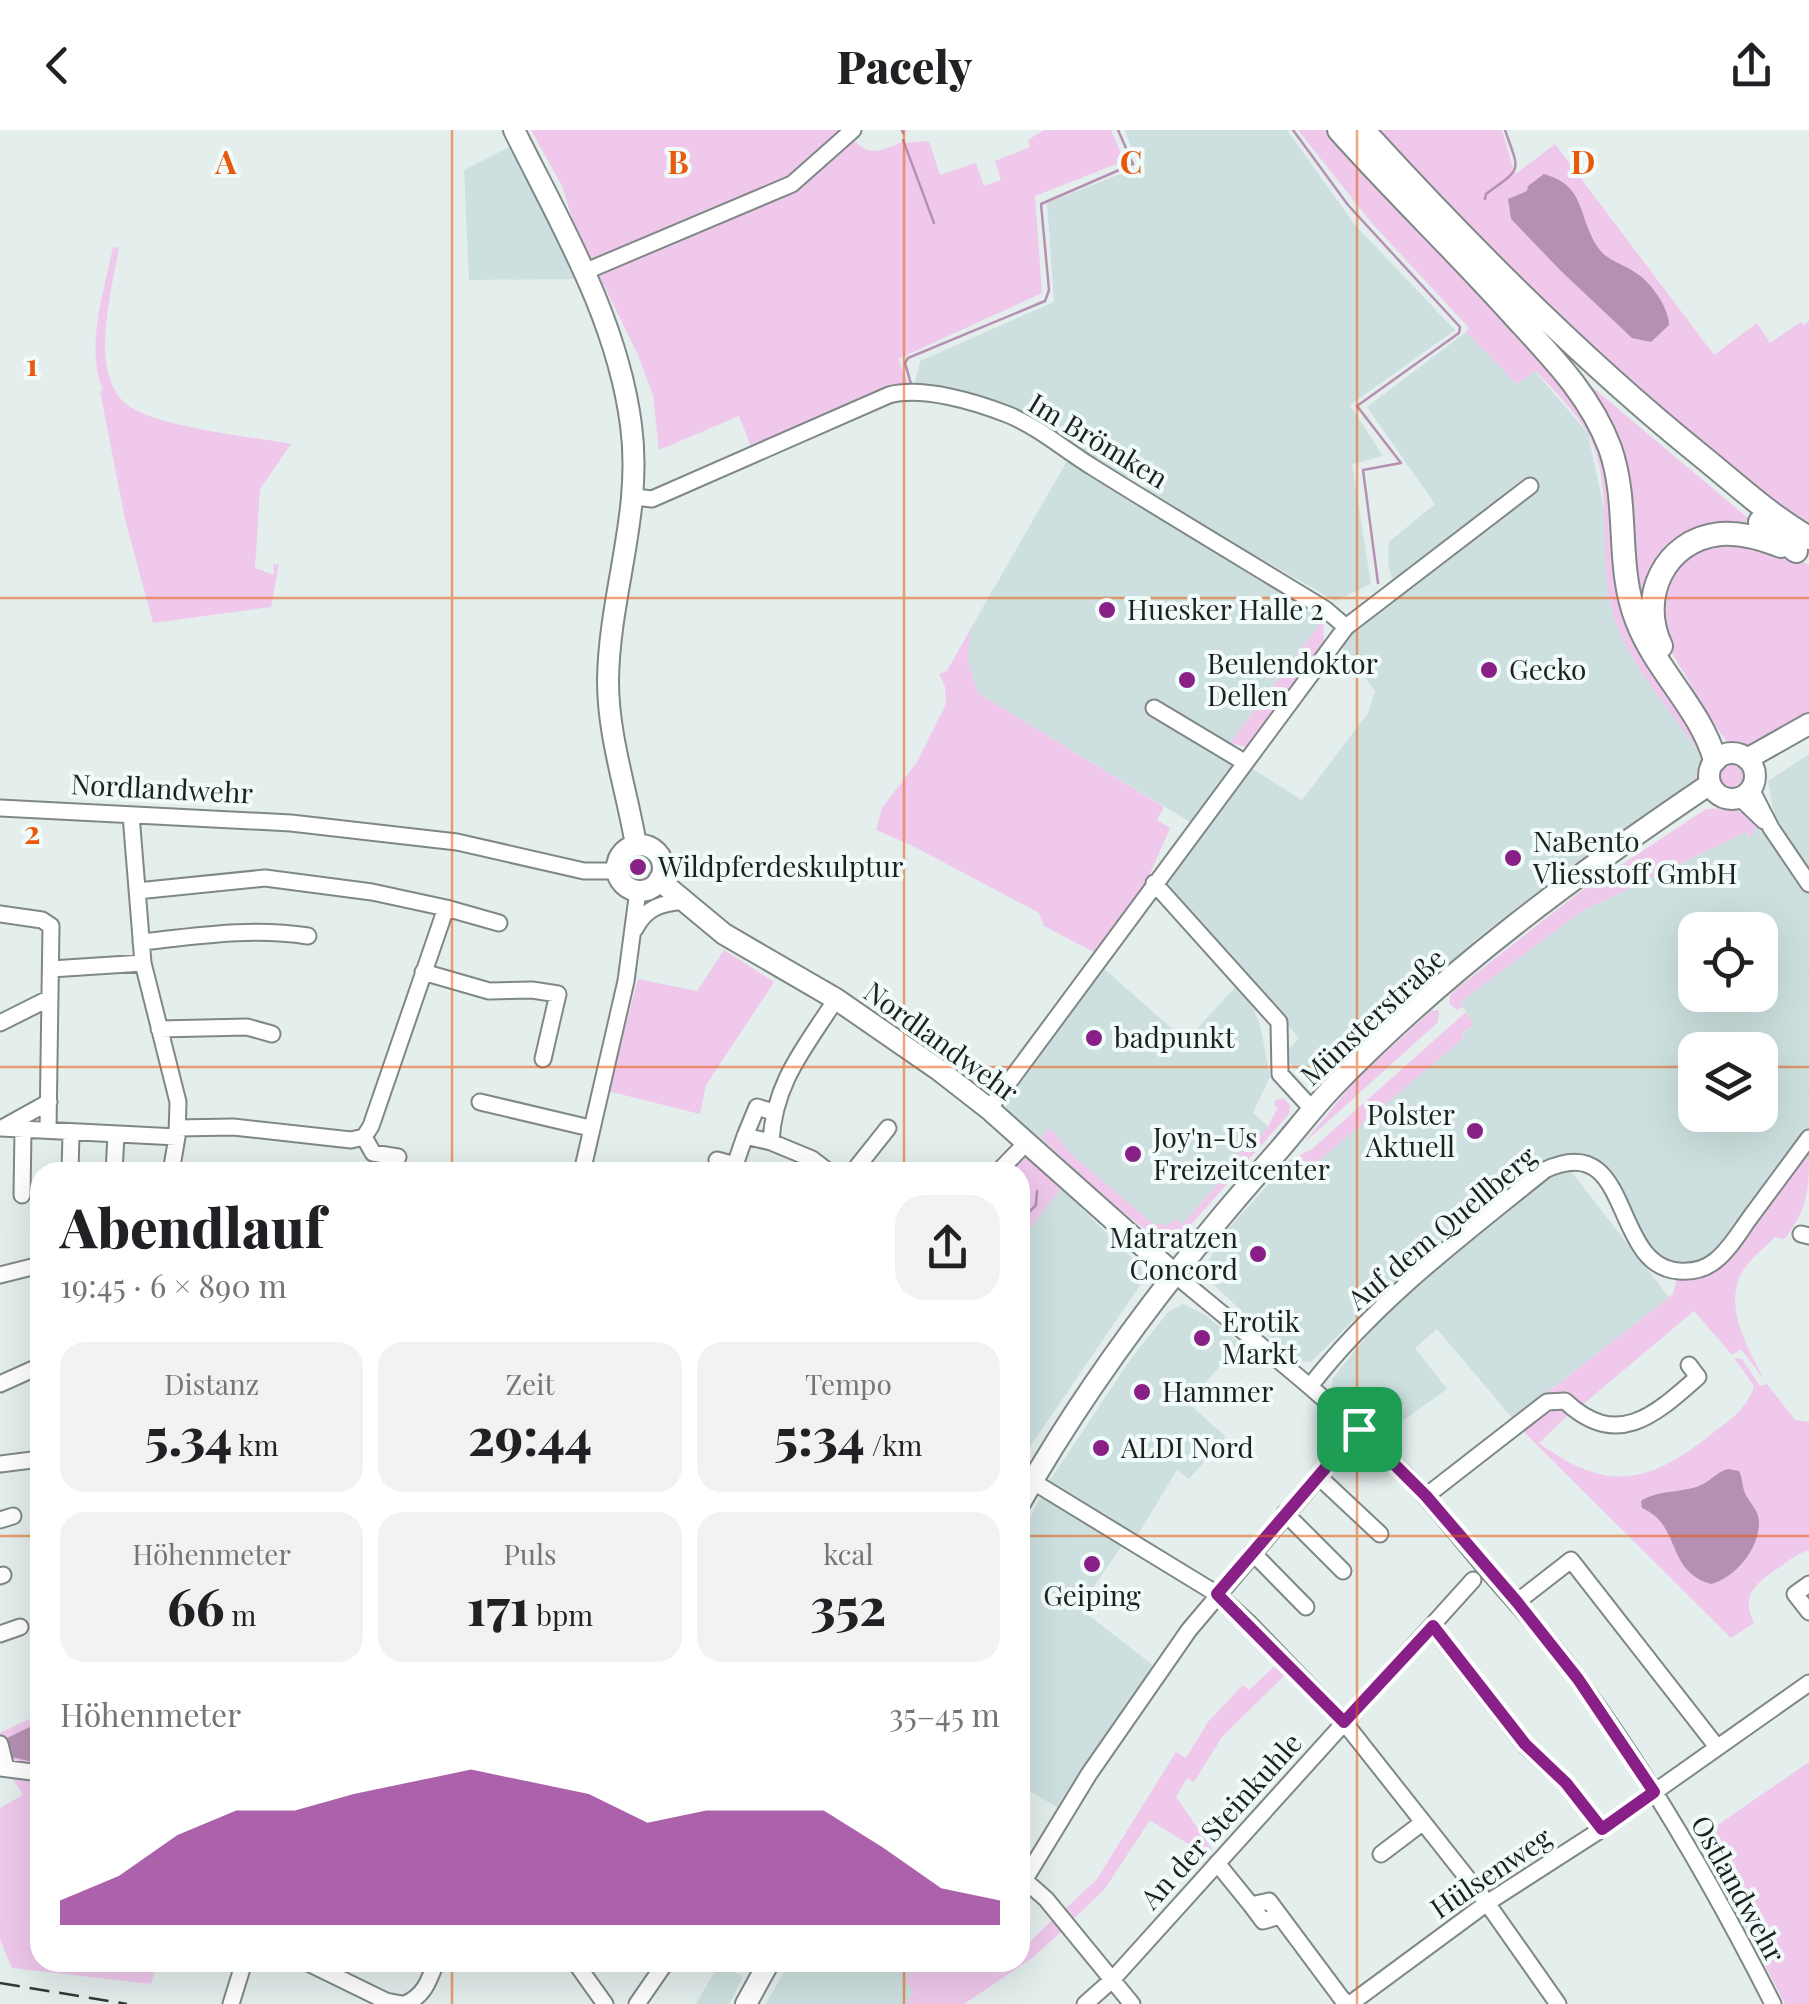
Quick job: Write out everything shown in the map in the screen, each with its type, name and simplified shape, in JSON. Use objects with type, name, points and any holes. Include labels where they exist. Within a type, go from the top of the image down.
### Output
[{"type":"highway","points":[[1339,130],[1568,375],[1601,429],[1620,490],[1626,577],[1638,623],[1702,727],[1740,772]]},
{"type":"highway","points":[[1364,130],[1546,318],[1671,431],[1787,525],[1805,549]]},
{"type":"highway","points":[[1494,293],[1688,462],[1805,549]]},
{"type":"highway","points":[[1740,772],[1666,658],[1654,631],[1652,605],[1657,578],[1668,562],[1692,542],[1721,534],[1750,535],[1805,549]]},
{"type":"main road","points":[[514,130],[606,318],[632,426],[634,497],[610,646],[610,713],[636,845]]},
{"type":"main road","points":[[1740,772],[1728,799],[1713,789],[1709,772],[1740,772],[1763,763],[1809,728]]},
{"type":"main road","name":"Münsterstraße","points":[[1030,1485],[1098,1378],[1173,1273],[1313,1110],[1384,1038],[1496,942],[1622,848],[1713,789]]},
{"type":"main road","points":[[636,845],[650,848],[660,858],[659,880],[650,888],[638,890],[624,884],[617,871],[620,857],[636,845]]},
{"type":"main road","name":"Nordlandwehr","points":[[659,880],[724,934],[836,998],[989,1108],[1173,1273]]},
{"type":"main road","points":[[746,2004],[764,1972]]},
{"type":"street","points":[[584,272],[792,184],[852,130]]},
{"type":"street","name":"Im Brömken","points":[[634,497],[652,499],[890,395],[907,390],[925,392],[1010,416],[1046,434],[1089,466],[1325,609],[1346,627]]},
{"type":"street","points":[[989,1108],[1346,627],[1530,486]]},
{"type":"street","points":[[1154,708],[1244,762]]},
{"type":"street","points":[[1740,772],[1809,884]]},
{"type":"street","name":"Nordlandwehr","points":[[0,808],[291,823],[457,842],[584,870],[617,871]]},
{"type":"street","points":[[131,815],[143,963],[176,1089],[177,1133],[173,1162]]},
{"type":"street","points":[[137,891],[265,878],[372,892],[499,923]]},
{"type":"street","points":[[1154,883],[1279,1022],[1280,1074],[1313,1110]]},
{"type":"street","points":[[584,1162],[622,1006],[638,890]]},
{"type":"street","points":[[634,932],[642,915],[654,906],[685,902]]},
{"type":"street","points":[[1,1128],[116,1136],[233,1127],[350,1140],[364,1137],[446,908]]},
{"type":"street","points":[[0,914],[42,920],[51,926],[48,1130]]},
{"type":"street","points":[[141,942],[226,932],[280,931],[308,936]]},
{"type":"street","points":[[52,970],[143,963]]},
{"type":"street","points":[[423,972],[489,992],[532,990],[558,994],[543,1060]]},
{"type":"street","points":[[0,1023],[50,998]]},
{"type":"street","points":[[771,1142],[773,1112],[783,1083],[836,998]]},
{"type":"street","points":[[158,1029],[247,1027],[272,1034]]},
{"type":"street","points":[[1,1128],[49,1102]]},
{"type":"street","points":[[480,1102],[590,1128]]},
{"type":"street","points":[[736,1162],[757,1107],[773,1112]]},
{"type":"street","points":[[861,1162],[888,1128]]},
{"type":"street","points":[[22,1195],[23,1130]]},
{"type":"street","points":[[70,1162],[72,1132]]},
{"type":"street","points":[[115,1162],[116,1136]]},
{"type":"street","points":[[745,1136],[771,1142],[803,1162]]},
{"type":"street","points":[[364,1137],[373,1153],[398,1157]]},
{"type":"street","name":"Auf dem Quellberg","points":[[1311,1385],[1398,1291],[1545,1170],[1560,1162],[1599,1172],[1614,1190],[1640,1249],[1654,1263],[1692,1272],[1714,1262],[1730,1245],[1809,1138]]},
{"type":"street","points":[[1008,1162],[1027,1142]]},
{"type":"street","points":[[717,1160],[723,1162]]},
{"type":"street","points":[[0,1274],[30,1267]]},
{"type":"street","name":"Ostlandwehr","points":[[1173,1273],[1359,1429],[1426,1496],[1517,1602],[1578,1679],[1654,1792],[1724,1906],[1772,2004]]},
{"type":"street","points":[[1426,1496],[1547,1402],[1565,1401],[1584,1418],[1610,1426],[1635,1423],[1657,1413],[1698,1377],[1688,1365]]},
{"type":"street","points":[[0,1384],[30,1370]]},
{"type":"street","points":[[1030,1866],[1089,1774],[1217,1594],[1359,1429]]},
{"type":"street","points":[[0,1464],[30,1460]]},
{"type":"street","points":[[1318,1476],[1380,1534]]},
{"type":"street","points":[[1032,1481],[1217,1594],[1344,1722],[1487,1903],[1558,2004]]},
{"type":"street","points":[[1285,1513],[1344,1571]]},
{"type":"street","points":[[1252,1552],[1306,1607]]},
{"type":"street","points":[[1517,1602],[1570,1560],[1717,1747]]},
{"type":"street","name":"An der Steinkuhle","points":[[1084,2004],[1112,1980],[1473,1580]]},
{"type":"street","points":[[1808,1608],[1794,1594],[1809,1584]]},
{"type":"street","points":[[1433,1626],[1525,1744],[1566,1783],[1602,1829]]},
{"type":"street","points":[[0,1634],[20,1627]]},
{"type":"street","name":"Hülsenweg","points":[[1350,2004],[1487,1903],[1602,1829],[1809,1682]]},
{"type":"street","points":[[0,1744],[3,1768],[30,1772]]},
{"type":"street","points":[[1381,1854],[1422,1823]]},
{"type":"street","points":[[1217,1862],[1251,1905],[1269,1901],[1342,2000],[1350,2004]]},
{"type":"street","points":[[1030,1887],[1132,2004]]},
{"type":"street","points":[[231,2004],[241,1972]]},
{"type":"street","points":[[326,1972],[386,2002],[403,2004],[416,1999],[433,1972]]},
{"type":"street","points":[[582,1972],[605,2004]]},
{"type":"street","points":[[637,2004],[659,1972]]},
{"type":"shaded area","points":[[531,130],[846,130],[870,151],[902,142],[933,224],[905,143],[929,141],[940,175],[976,163],[984,186],[1001,180],[995,161],[1030,147],[1028,140],[1044,130],[1111,130],[1124,161],[1035,196],[1042,293],[898,359],[909,386],[752,449],[739,416],[659,450],[653,395],[638,355],[574,224],[562,186]]},
{"type":"shaded area","points":[[1125,130],[1287,130],[1355,225],[1455,330],[1350,405],[1383,456],[1352,464],[1371,584],[1335,601],[1144,491],[1147,477],[1156,468],[1152,461],[1123,478],[1013,411],[914,386],[920,361],[1054,302],[1047,203],[1138,167]]},
{"type":"shaded area","points":[[1298,130],[1330,130],[1538,349],[1604,449],[1621,572],[1710,761],[1704,781],[1577,869],[1574,866],[1578,861],[1693,781],[1704,760],[1640,669],[1619,630],[1608,589],[1604,500],[1597,457],[1584,427],[1558,394],[1536,371],[1517,384],[1466,332],[1469,328],[1370,221]]},
{"type":"shaded area","points":[[1378,130],[1502,130],[1517,173],[1555,144],[1714,355],[1757,323],[1770,343],[1801,322],[1804,325],[1809,321],[1809,527],[1694,436],[1584,339]]},
{"type":"shaded area","points":[[509,147],[578,279],[469,280],[464,170]]},
{"type":"shaded area","points":[[1544,174],[1558,179],[1574,194],[1601,251],[1642,277],[1658,296],[1669,325],[1651,342],[1632,338],[1511,219],[1508,199],[1527,191]]},
{"type":"shaded area","points":[[113,247],[119,248],[105,355],[110,378],[121,399],[140,412],[181,425],[291,444],[260,489],[255,568],[274,575],[273,565],[279,564],[271,607],[153,623],[125,519],[96,356],[98,319]]},
{"type":"shaded area","points":[[1466,332],[1517,384],[1535,371],[1588,434],[1604,509],[1612,610],[1629,648],[1704,760],[1693,781],[1477,938],[1334,1068],[1310,1085],[1283,1055],[1299,1038],[1160,884],[1201,829],[978,693],[967,658],[971,628],[1067,461],[1318,613],[1323,620],[1230,743],[1248,766],[1302,800],[1368,713],[1375,691],[1340,645],[1393,582],[1388,565],[1389,542],[1435,504],[1367,407]]},
{"type":"shaded area","points":[[1573,371],[1767,534],[1691,539],[1644,625],[1628,507]]},
{"type":"shaded area","points":[[1714,539],[1789,554],[1809,565],[1809,716],[1741,752],[1728,743],[1714,724],[1661,634],[1667,572]]},
{"type":"shaded area","points":[[1323,620],[1324,644],[1249,745],[1230,743]]},
{"type":"shaded area","points":[[971,628],[967,658],[978,693],[1164,807],[1157,820],[1170,828],[1146,883],[1096,953],[1044,926],[1039,913],[876,830],[882,808],[917,762],[946,704],[939,674],[947,671]]},
{"type":"shaded area","points":[[1809,754],[1809,1138],[1780,1165],[1708,1258],[1689,1264],[1662,1258],[1650,1249],[1622,1189],[1610,1173],[1585,1157],[1561,1155],[1531,1171],[1359,1315],[1311,1362],[1295,1361],[1215,1286],[1205,1268],[1220,1238],[1283,1168],[1302,1166],[1305,1170],[1464,1038],[1462,1035],[1474,1024],[1460,1002],[1582,911],[1746,832],[1749,838],[1758,825],[1774,815],[1768,781]]},
{"type":"shaded area","points":[[1732,760],[1743,765],[1748,776],[1743,787],[1732,792],[1721,787],[1716,776],[1721,765]]},
{"type":"shaded area","points":[[1731,808],[1750,816],[1758,825],[1750,838],[1746,832],[1582,911],[1460,1002],[1463,1007],[1457,1010],[1449,1003],[1455,990],[1577,894],[1706,809]]},
{"type":"shaded area","points":[[640,851],[651,856],[656,867],[651,878],[640,883],[629,878],[624,867],[629,856]]},
{"type":"shaded area","points":[[724,950],[774,982],[706,1085],[700,1114],[608,1091],[638,979],[697,991]]},
{"type":"shaded area","points":[[1101,966],[1186,1041],[1236,986],[1251,1004],[1260,1024],[1270,1077],[1253,1113],[1269,1127],[1173,1235],[1154,1232],[1008,1112],[1004,1099]]},
{"type":"shaded area","points":[[1439,1010],[1438,1022],[1304,1143],[1357,1078],[1431,1011]]},
{"type":"shaded area","points":[[1466,1012],[1474,1024],[1462,1034],[1464,1038],[1306,1171],[1302,1166],[1283,1168],[1289,1160],[1311,1150]]},
{"type":"shaded area","points":[[1284,1098],[1290,1105],[1289,1114],[1180,1237],[1170,1240],[1138,1224],[1041,1138],[1050,1128],[1070,1153],[1152,1223],[1167,1225],[1176,1219],[1183,1224],[1217,1185],[1214,1181],[1232,1166],[1241,1149],[1247,1152],[1268,1127],[1278,1107],[1274,1105],[1276,1100]]},
{"type":"shaded area","points":[[1809,1149],[1808,1186],[1798,1218],[1784,1239],[1775,1237],[1747,1265],[1735,1293],[1739,1323],[1765,1381],[1741,1349],[1732,1355],[1694,1311],[1581,1406],[1567,1396],[1543,1396],[1673,1294],[1677,1278],[1697,1277]]},
{"type":"shaded area","points":[[1026,1157],[1061,1188],[1030,1229],[1030,1162],[1020,1162]]},
{"type":"shaded area","points":[[1570,1170],[1669,1297],[1513,1419],[1437,1329],[1415,1348],[1447,1389],[1380,1437],[1332,1391],[1332,1379],[1393,1304],[1542,1180]]},
{"type":"shaded area","points":[[1061,1188],[1140,1266],[1143,1276],[1030,1447],[1030,1229]]},
{"type":"shaded area","points":[[1183,1304],[1204,1314],[1240,1343],[1188,1403],[1226,1437],[1189,1479],[1177,1470],[1136,1538],[1049,1486],[1049,1482],[1130,1360],[1168,1312]]},
{"type":"shaded area","points":[[1734,1358],[1742,1359],[1760,1386],[1767,1384],[1795,1420],[1809,1422],[1809,1550],[1758,1583],[1749,1604],[1754,1623],[1731,1638],[1521,1429],[1549,1407],[1560,1405],[1570,1413],[1539,1443],[1586,1470],[1608,1476],[1649,1472],[1691,1449],[1743,1407],[1754,1386]]},
{"type":"shaded area","points":[[1728,1469],[1739,1471],[1758,1515],[1758,1533],[1744,1561],[1729,1576],[1711,1584],[1686,1569],[1663,1525],[1642,1508],[1641,1501],[1699,1486]]},
{"type":"shaded area","points":[[1040,1499],[1052,1501],[1124,1543],[1079,1608],[1153,1665],[1059,1808],[1030,1792],[1030,1517]]},
{"type":"shaded area","points":[[1277,1664],[1287,1673],[1222,1737],[1194,1782],[1187,1778],[1176,1797],[1212,1849],[1206,1855],[1150,1820],[1104,1890],[1071,1921],[1063,1911],[1097,1879],[1176,1752],[1186,1758],[1208,1722],[1243,1685],[1249,1690]]},
{"type":"shaded area","points":[[30,1719],[30,1727],[7,1739],[12,1757],[30,1762],[30,1970],[12,1968],[0,1939],[0,1808],[23,1795],[6,1768],[0,1733]]},
{"type":"shaded area","points":[[30,1727],[30,1762],[12,1757],[7,1738]]},
{"type":"shaded area","points":[[1809,1762],[1809,2004],[1785,2004],[1699,1838]]},
{"type":"shaded area","points":[[1053,1919],[1062,1931],[1030,1960],[1030,1942]]},
{"type":"shaded area","points":[[47,1972],[154,1972],[151,1984]]},
{"type":"shaded area","points":[[714,1972],[734,1972],[743,1977],[729,2004],[696,2004]]},
{"type":"shaded area","points":[[784,1972],[915,1972],[914,1989],[906,2004],[766,2004]]},
{"type":"shaded area","points":[[910,1972],[1012,1972],[964,2004],[906,2004],[914,1990],[904,1983]]},
{"type":"waterway","points":[[911,384],[905,363],[908,358],[1045,301],[1049,290],[1041,204],[1133,164],[1118,130]]},
{"type":"waterway","points":[[1293,130],[1348,205],[1460,327],[1459,333],[1357,406],[1401,463],[1363,470],[1378,583]]},
{"type":"waterway","points":[[1485,199],[1515,168],[1505,130]]},
{"type":"waterway","points":[[903,140],[934,223]]},
{"type":"waterway","points":[[1030,1211],[1036,1205],[1037,1191]]},
{"type":"railway","points":[[0,1983],[127,2004]]},
{"type":"place","name":"Huesker Halle 2","points":[[1107,610]]},
{"type":"place","name":"Gecko","points":[[1489,670]]},
{"type":"place","name":"Beulendoktor Dellen","points":[[1187,680]]},
{"type":"place","name":"NaBento Vliesstoff GmbH","points":[[1513,858]]},
{"type":"place","name":"Wildpferdeskulptur","points":[[638,867]]},
{"type":"place","name":"badpunkt","points":[[1094,1038]]},
{"type":"place","name":"Polster Aktuell","points":[[1475,1131]]},
{"type":"place","name":"Joy'n-Us Freizeitcenter","points":[[1133,1154]]},
{"type":"place","name":"Matratzen Concord","points":[[1258,1254]]},
{"type":"place","name":"Erotik Markt","points":[[1202,1338]]},
{"type":"place","name":"Hammer","points":[[1142,1392]]},
{"type":"place","name":"ALDI Nord","points":[[1101,1448]]},
{"type":"place","name":"Geiping","points":[[1092,1564]]},
{"type":"route","points":[[1359,1429],[1426,1496],[1517,1602],[1578,1679],[1654,1792],[1602,1829],[1566,1783],[1525,1744],[1433,1626],[1344,1722],[1217,1594],[1359,1429]]}]
